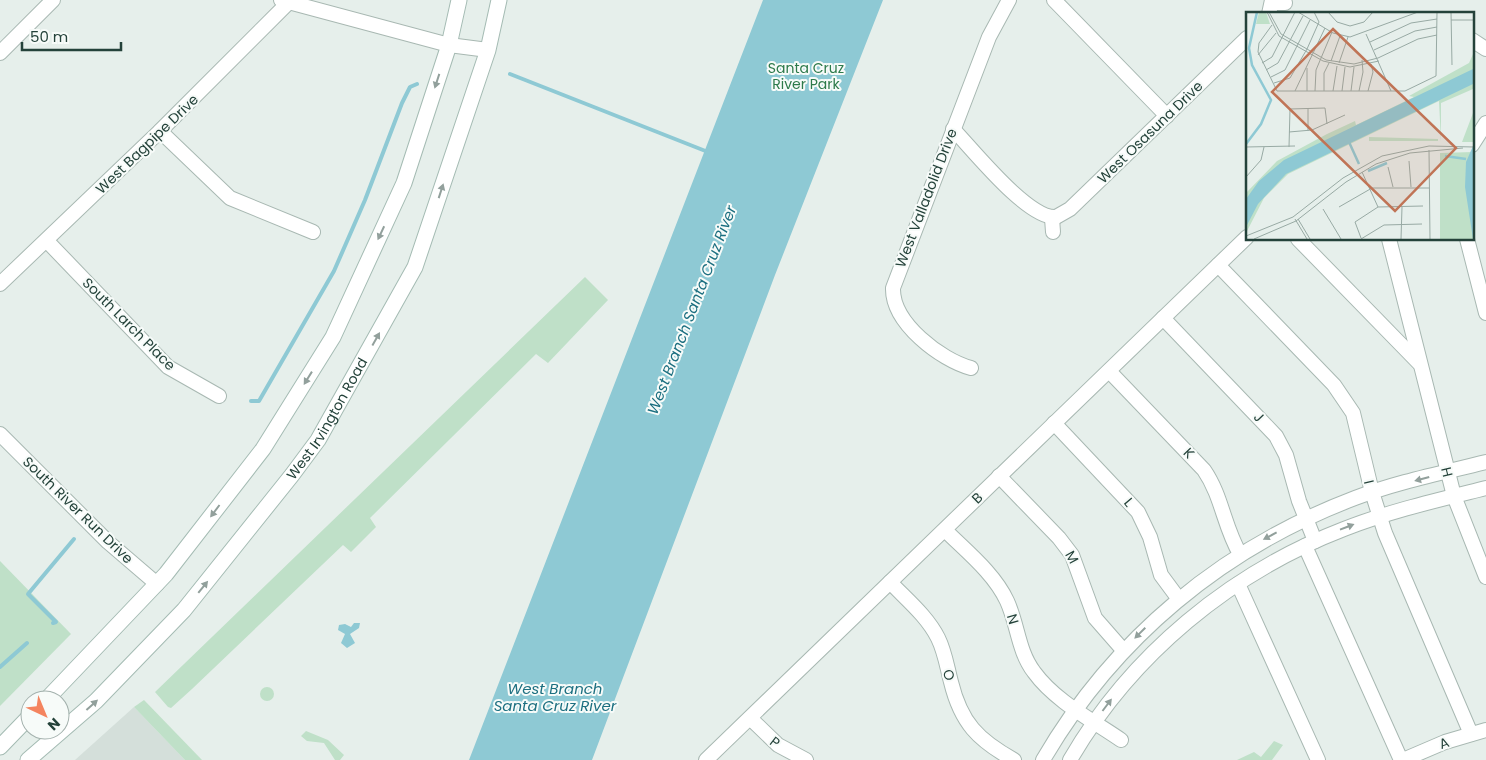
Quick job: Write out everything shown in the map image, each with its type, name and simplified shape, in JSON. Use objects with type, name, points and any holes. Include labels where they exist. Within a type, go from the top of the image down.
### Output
[{"type":"main road","points":[[56,690],[157,584],[263,449],[333,337],[404,183],[449,45],[458,0]]},
{"type":"main road","name":"West Irvington Road","points":[[28,760],[96,701],[184,610],[318,440],[416,267],[488,50],[499,0]]},
{"type":"main road","points":[[0,748],[20,727]]},
{"type":"street","points":[[0,53],[53,0]]},
{"type":"street","name":"West Valladolid Drive","points":[[971,368],[952,361],[932,348],[888,300],[989,38],[1009,0]]},
{"type":"street","points":[[1054,0],[1166,116]]},
{"type":"street","points":[[286,1],[449,45],[488,50]]},
{"type":"street","name":"West Bagpipe Drive","points":[[0,284],[160,131],[286,1]]},
{"type":"street","name":"West Osasuna Drive","points":[[953,129],[1025,204],[1051,222],[1070,209],[1246,39]]},
{"type":"street","points":[[1474,41],[1486,49]]},
{"type":"street","points":[[1474,142],[1486,123]]},
{"type":"street","points":[[160,131],[230,198],[313,232]]},
{"type":"street","name":"B","points":[[706,760],[1246,238]]},
{"type":"street","points":[[1299,240],[1420,364]]},
{"type":"street","name":"H","points":[[1389,240],[1447,472],[1454,496],[1486,577]]},
{"type":"street","points":[[1467,240],[1486,313]]},
{"type":"street","name":"South Larch Place","points":[[47,241],[168,367],[219,396]]},
{"type":"street","name":"I","points":[[1218,265],[1334,385],[1348,402],[1357,425],[1372,492],[1385,533],[1471,734]]},
{"type":"street","name":"J","points":[[1163,318],[1276,436],[1286,455],[1310,543],[1402,760]]},
{"type":"street","name":"K","points":[[1109,371],[1204,470],[1215,489],[1236,557],[1241,581]]},
{"type":"street","name":"L","points":[[1054,423],[1138,512],[1150,537],[1161,575],[1178,598]]},
{"type":"street","name":"South River Run Drive","points":[[0,434],[82,517],[157,584]]},
{"type":"street","points":[[1043,760],[1076,709],[1123,650],[1178,598],[1236,557],[1305,519],[1372,492],[1486,462]]},
{"type":"street","name":"M","points":[[999,476],[1069,551],[1077,564],[1095,618],[1123,650]]},
{"type":"street","points":[[1070,760],[1095,721],[1126,682],[1160,645],[1197,613],[1241,581],[1310,543],[1380,516],[1486,488]]},
{"type":"street","name":"N","points":[[945,530],[1002,591],[1011,611],[1023,654],[1034,674],[1052,692],[1121,740]]},
{"type":"street","points":[[1241,581],[1318,760]]},
{"type":"street","name":"O","points":[[890,582],[924,618],[938,639],[958,704],[967,722],[988,744],[1014,760]]},
{"type":"street","name":"P","points":[[750,718],[778,745],[806,760]]},
{"type":"street","name":"A","points":[[1402,760],[1430,748],[1486,730]]},
{"type":"shaded area","points":[[134,707],[185,760],[75,760]]},
{"type":"green space","points":[[585,277],[608,300],[548,363],[536,354],[370,518],[376,527],[351,552],[343,545],[192,689],[171,708],[168,707],[155,692]]},
{"type":"green space","points":[[0,561],[71,634],[0,706]]},
{"type":"green space","points":[[264,687],[270,687],[274,694],[270,701],[264,701],[260,697],[260,691]]},
{"type":"green space","points":[[144,700],[202,760],[185,760],[134,707]]},
{"type":"green space","points":[[306,731],[328,740],[344,755],[340,760],[335,760],[324,743],[307,741],[301,736]]},
{"type":"green space","points":[[1274,741],[1283,745],[1272,760],[1237,760],[1254,752],[1261,757]]},
{"type":"water","name":"West Branch Santa Cruz River","points":[[763,0],[883,0],[775,275],[592,760],[469,760]]},
{"type":"water","points":[[354,623],[360,623],[359,628],[350,634],[355,643],[347,648],[341,643],[345,634],[338,630],[339,625],[345,624],[351,627]]},
{"type":"waterway","points":[[510,74],[708,152]]},
{"type":"waterway","points":[[251,401],[259,401],[334,271],[365,200],[402,103],[410,87],[417,84]]},
{"type":"waterway","points":[[53,623],[56,622],[28,594],[74,539]]},
{"type":"waterway","points":[[0,667],[27,643]]},
{"type":"park label","name":"Santa Cruz River Park","points":[[806,76]]}]
